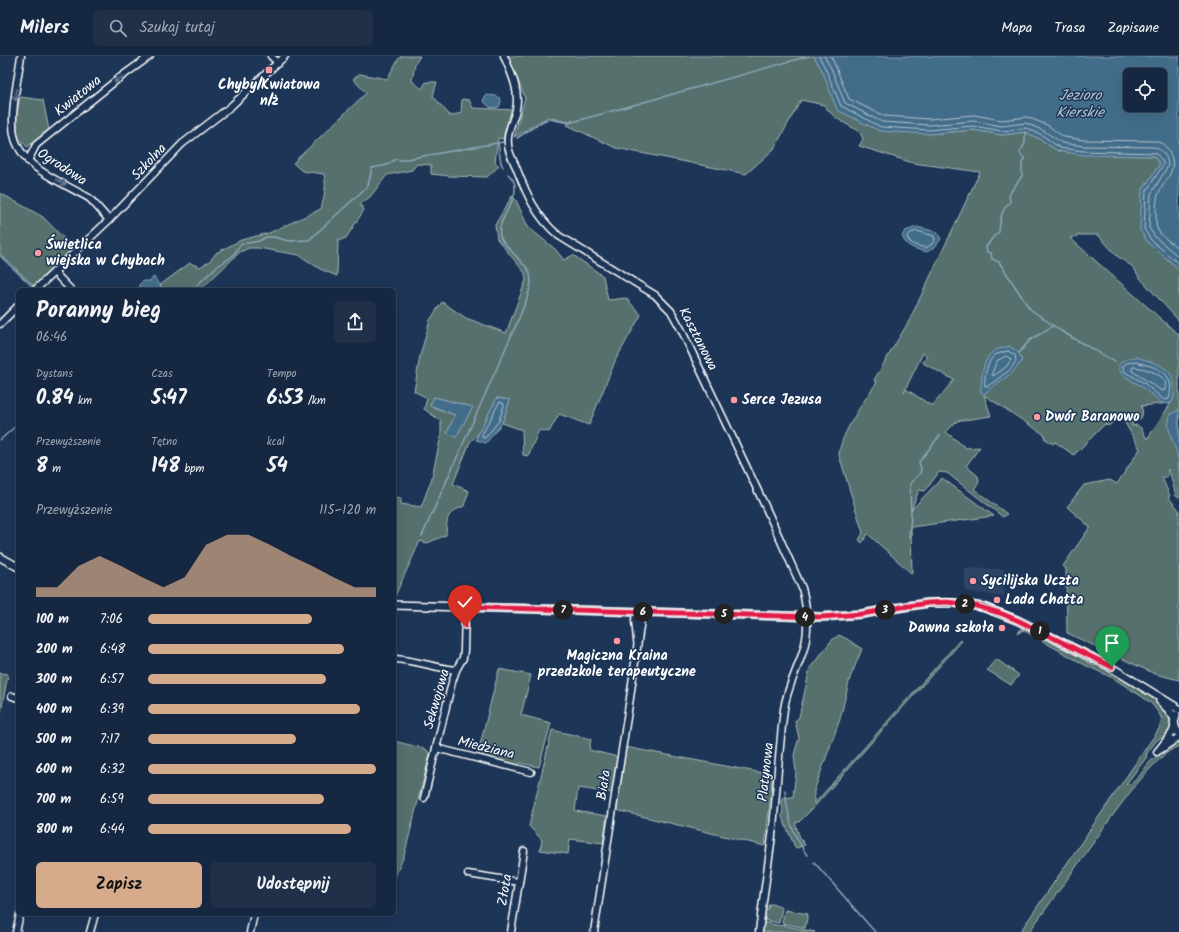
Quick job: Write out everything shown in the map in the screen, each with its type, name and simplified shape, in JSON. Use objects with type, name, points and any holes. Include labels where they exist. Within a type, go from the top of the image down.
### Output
[{"type":"street","name":"Ogrodowa","points":[[21,56],[13,126],[14,136],[18,145],[28,161],[41,171],[89,198],[109,220]]},
{"type":"street","name":"Kwiatowa","points":[[28,161],[36,145],[108,87],[150,56]]},
{"type":"street","points":[[271,56],[278,63]]},
{"type":"street","name":"Szkolna","points":[[37,288],[109,220],[182,144],[230,107],[285,56]]},
{"type":"street","name":"Kasztanowa","points":[[504,56],[514,83],[517,101],[515,116],[508,136],[508,145],[532,204],[543,221],[559,236],[655,295],[666,304],[676,318],[800,580],[805,598],[806,617]]},
{"type":"street","points":[[54,272],[69,288]]},
{"type":"street","points":[[0,324],[16,308]]},
{"type":"street","points":[[0,557],[16,566]]},
{"type":"street","points":[[0,563],[16,567]]},
{"type":"street","points":[[396,605],[806,617],[834,617],[862,614],[928,603],[951,603],[976,606],[1009,616],[1053,637],[1112,667],[1151,693],[1179,709]]},
{"type":"street","name":"Sekwojowa","points":[[424,798],[456,670],[463,658],[465,607]]},
{"type":"street","name":"Biała","points":[[594,932],[630,698],[637,642],[640,633],[639,612]]},
{"type":"street","name":"Platynowa","points":[[759,932],[773,827],[784,708],[790,684],[805,641],[806,617]]},
{"type":"street","points":[[396,659],[415,661],[456,670]]},
{"type":"street","points":[[1151,693],[1169,710],[1179,733]]},
{"type":"street","points":[[1179,712],[1172,733],[1157,752],[1179,737]]},
{"type":"street","name":"Miedziana","points":[[436,748],[531,772]]},
{"type":"street","name":"Złota","points":[[511,932],[524,852]]},
{"type":"street","points":[[468,874],[519,882]]},
{"type":"street","points":[[16,932],[20,916]]},
{"type":"street","points":[[90,932],[94,916]]},
{"type":"street","points":[[250,932],[254,916]]},
{"type":"shaded area","points":[[965,568],[1004,569],[1004,597],[965,591]]},
{"type":"green space","points":[[402,56],[420,56],[415,64],[412,81],[422,89],[426,82],[437,82],[433,96],[450,116],[461,113],[462,99],[469,100],[473,108],[514,110],[510,121],[508,122],[508,129],[504,139],[498,138],[495,162],[499,166],[487,177],[431,174],[431,165],[417,164],[412,170],[387,175],[370,197],[360,204],[364,210],[346,238],[338,241],[337,276],[320,269],[299,255],[258,248],[249,248],[240,252],[202,288],[162,288],[160,285],[190,263],[200,267],[210,261],[216,253],[241,240],[269,233],[321,209],[325,187],[324,174],[302,171],[293,163],[366,93],[353,79],[360,74],[387,79],[399,58]]},
{"type":"green space","points":[[508,56],[814,56],[823,72],[929,134],[973,130],[1002,135],[1025,132],[1040,139],[1058,151],[1108,155],[1154,156],[1160,164],[1142,191],[1148,243],[1179,269],[1179,321],[1140,278],[1133,267],[1117,256],[1098,235],[1081,235],[1070,238],[1179,335],[1179,498],[1176,496],[1168,469],[1168,476],[1162,478],[1170,496],[1168,497],[1179,510],[1179,680],[1155,674],[1067,633],[1066,569],[1063,566],[1090,527],[1067,507],[1084,485],[1110,480],[1117,484],[1140,449],[1121,416],[1108,426],[1105,424],[1074,455],[1055,442],[1053,444],[1044,438],[1045,435],[984,395],[991,416],[957,421],[946,432],[966,448],[980,447],[966,466],[978,476],[979,482],[974,489],[1007,514],[1003,517],[947,473],[939,472],[925,491],[919,490],[911,510],[942,478],[994,516],[911,527],[912,574],[868,534],[862,543],[859,540],[863,533],[839,455],[840,447],[848,427],[877,382],[874,380],[909,321],[980,172],[913,163],[859,146],[863,139],[860,132],[836,118],[824,105],[801,100],[774,149],[746,174],[616,148],[567,125],[573,120],[566,122],[548,117],[514,137],[525,98]],"holes":[[[923,353],[927,356],[923,363],[954,380],[932,406],[906,389],[904,392]],[[1171,403],[1147,439],[1141,428],[1137,425],[1132,426],[1133,421],[1139,420],[1142,416],[1143,411],[1141,406]]]},
{"type":"green space","points":[[20,97],[43,100],[49,130],[27,147],[18,137],[16,127],[16,117]]},
{"type":"green space","points":[[0,193],[43,217],[73,248],[34,286],[0,254]]},
{"type":"green space","points":[[512,196],[516,200],[528,227],[555,249],[564,260],[573,255],[603,276],[608,300],[626,298],[641,315],[616,359],[589,425],[559,414],[549,432],[539,430],[528,456],[523,455],[522,430],[502,423],[510,400],[497,398],[478,434],[470,442],[453,484],[469,491],[464,506],[454,511],[447,520],[446,535],[427,543],[420,541],[396,594],[396,497],[401,498],[401,504],[421,507],[431,481],[441,436],[441,421],[424,409],[427,398],[414,391],[420,356],[430,320],[442,302],[466,318],[506,333],[526,280],[525,273],[497,239],[495,225]],"holes":[[[434,397],[472,407],[456,437],[447,433],[455,415],[430,406]]]},
{"type":"green space","points":[[1022,628],[1061,646],[1095,666],[1096,664],[1102,666],[1147,693],[1171,715],[1171,730],[1165,738],[1160,738],[1157,740],[1147,753],[1146,758],[1126,784],[1127,785],[1137,778],[1151,761],[1179,739],[1179,746],[1168,752],[1156,762],[1130,792],[1029,932],[1020,932],[1159,729],[1162,720],[1152,704],[1141,696],[1113,678],[1085,665],[1023,630],[1017,634]]},
{"type":"green space","points":[[839,635],[862,649],[850,678],[840,719],[814,791],[814,804],[960,640],[962,641],[814,807],[799,822],[795,823],[800,838],[805,845],[797,848],[795,847],[782,817],[783,808],[781,803],[782,798],[793,797],[796,772],[794,755],[799,738],[795,721],[799,717],[810,668],[832,640]]},
{"type":"green space","points":[[996,659],[1019,675],[1011,685],[987,670]]},
{"type":"green space","points":[[499,669],[531,675],[521,715],[551,723],[539,767],[520,763],[518,766],[477,757]]},
{"type":"green space","points":[[0,673],[8,674],[0,717]]},
{"type":"green space","points":[[552,730],[591,739],[589,750],[618,757],[613,793],[578,788],[575,811],[607,816],[603,843],[570,839],[568,854],[540,850],[542,840],[529,826]]},
{"type":"green space","points":[[396,742],[426,749],[430,754],[404,856],[396,874]]},
{"type":"green space","points":[[625,747],[773,775],[765,846],[616,810]]},
{"type":"green space","points":[[769,904],[782,908],[779,923],[764,920],[766,909],[768,909]]},
{"type":"green space","points":[[785,910],[808,914],[805,928],[782,923]]},
{"type":"green space","points":[[763,922],[782,925],[815,932],[762,932]]},
{"type":"water","name":"Jezioro Kierskie","points":[[814,56],[1179,56],[1179,269],[1148,243],[1140,230],[1142,191],[1160,164],[1154,156],[1083,155],[1058,151],[1040,139],[1025,132],[1002,135],[973,130],[929,134],[880,131],[837,110],[823,72]]},
{"type":"water","points":[[486,95],[500,98],[501,103],[499,107],[491,108],[483,101]]},
{"type":"water","points":[[917,227],[937,232],[941,239],[935,247],[927,252],[909,246],[902,236],[905,231]]},
{"type":"water","points":[[154,277],[162,288],[140,288],[139,285],[143,281],[149,281]]},
{"type":"water","points":[[1009,346],[1019,353],[1022,361],[1012,373],[984,394],[981,392],[981,382],[987,359],[994,351]]},
{"type":"water","points":[[1136,357],[1156,364],[1168,371],[1174,382],[1172,402],[1168,404],[1162,403],[1142,387],[1123,375],[1119,367],[1121,362]]},
{"type":"water","points":[[434,397],[473,407],[456,437],[447,433],[455,415],[430,405]]},
{"type":"water","points":[[497,398],[510,400],[502,423],[486,443],[476,440],[478,434]]},
{"type":"water","points":[[1179,410],[1179,467],[1177,454],[1170,434],[1169,419],[1171,414]]},
{"type":"waterway","points":[[517,138],[543,121],[549,119],[569,123],[809,56]]},
{"type":"waterway","points":[[1022,149],[1025,143],[1025,132]]},
{"type":"waterway","points":[[194,288],[215,268],[233,256],[242,244],[259,241],[266,237],[274,237],[289,241],[309,240],[368,186],[372,168],[387,165],[396,159],[401,160],[503,142]]},
{"type":"waterway","points":[[498,143],[503,167]]},
{"type":"waterway","points":[[1020,151],[1021,155],[1025,159],[1022,162],[1022,176],[1009,196],[1010,202],[1003,212],[999,232],[986,247],[987,252],[991,253],[992,259],[999,262],[1030,309],[1061,331],[1115,362]]},
{"type":"waterway","points":[[422,536],[520,316],[530,288],[530,274],[527,268],[501,239],[501,225],[503,218],[511,204],[515,189],[514,181],[508,174]]},
{"type":"waterway","points":[[0,256],[32,286]]},
{"type":"waterway","points":[[1019,353],[1030,340],[1053,326]]},
{"type":"waterway","points":[[0,440],[16,426]]},
{"type":"waterway","points":[[909,538],[911,516],[910,484],[920,473],[921,469],[919,462],[940,435]]},
{"type":"waterway","points":[[785,790],[787,809],[791,824],[797,839],[807,855]]},
{"type":"waterway","points":[[814,862],[875,932]]},
{"type":"place","name":"Chyby/Kwiatowa n/ż","points":[[269,70]]},
{"type":"place","name":"Świetlica wiejska w Chybach","points":[[38,253]]},
{"type":"place","name":"Serce Jezusa","points":[[734,400]]},
{"type":"place","name":"Dwór Baranowo","points":[[1037,417]]},
{"type":"place","name":"Sycilijska Uczta","points":[[973,581]]},
{"type":"place","name":"Lada Chatta","points":[[997,600]]},
{"type":"place","name":"Dawna szkoła","points":[[1002,628]]},
{"type":"place","name":"Magiczna Kraina przedzkole terapeutyczne","points":[[617,641]]},
{"type":"route","points":[[465,626],[465,607],[788,617],[834,617],[862,614],[915,604],[947,602],[983,607],[1004,614],[1112,667]]}]
